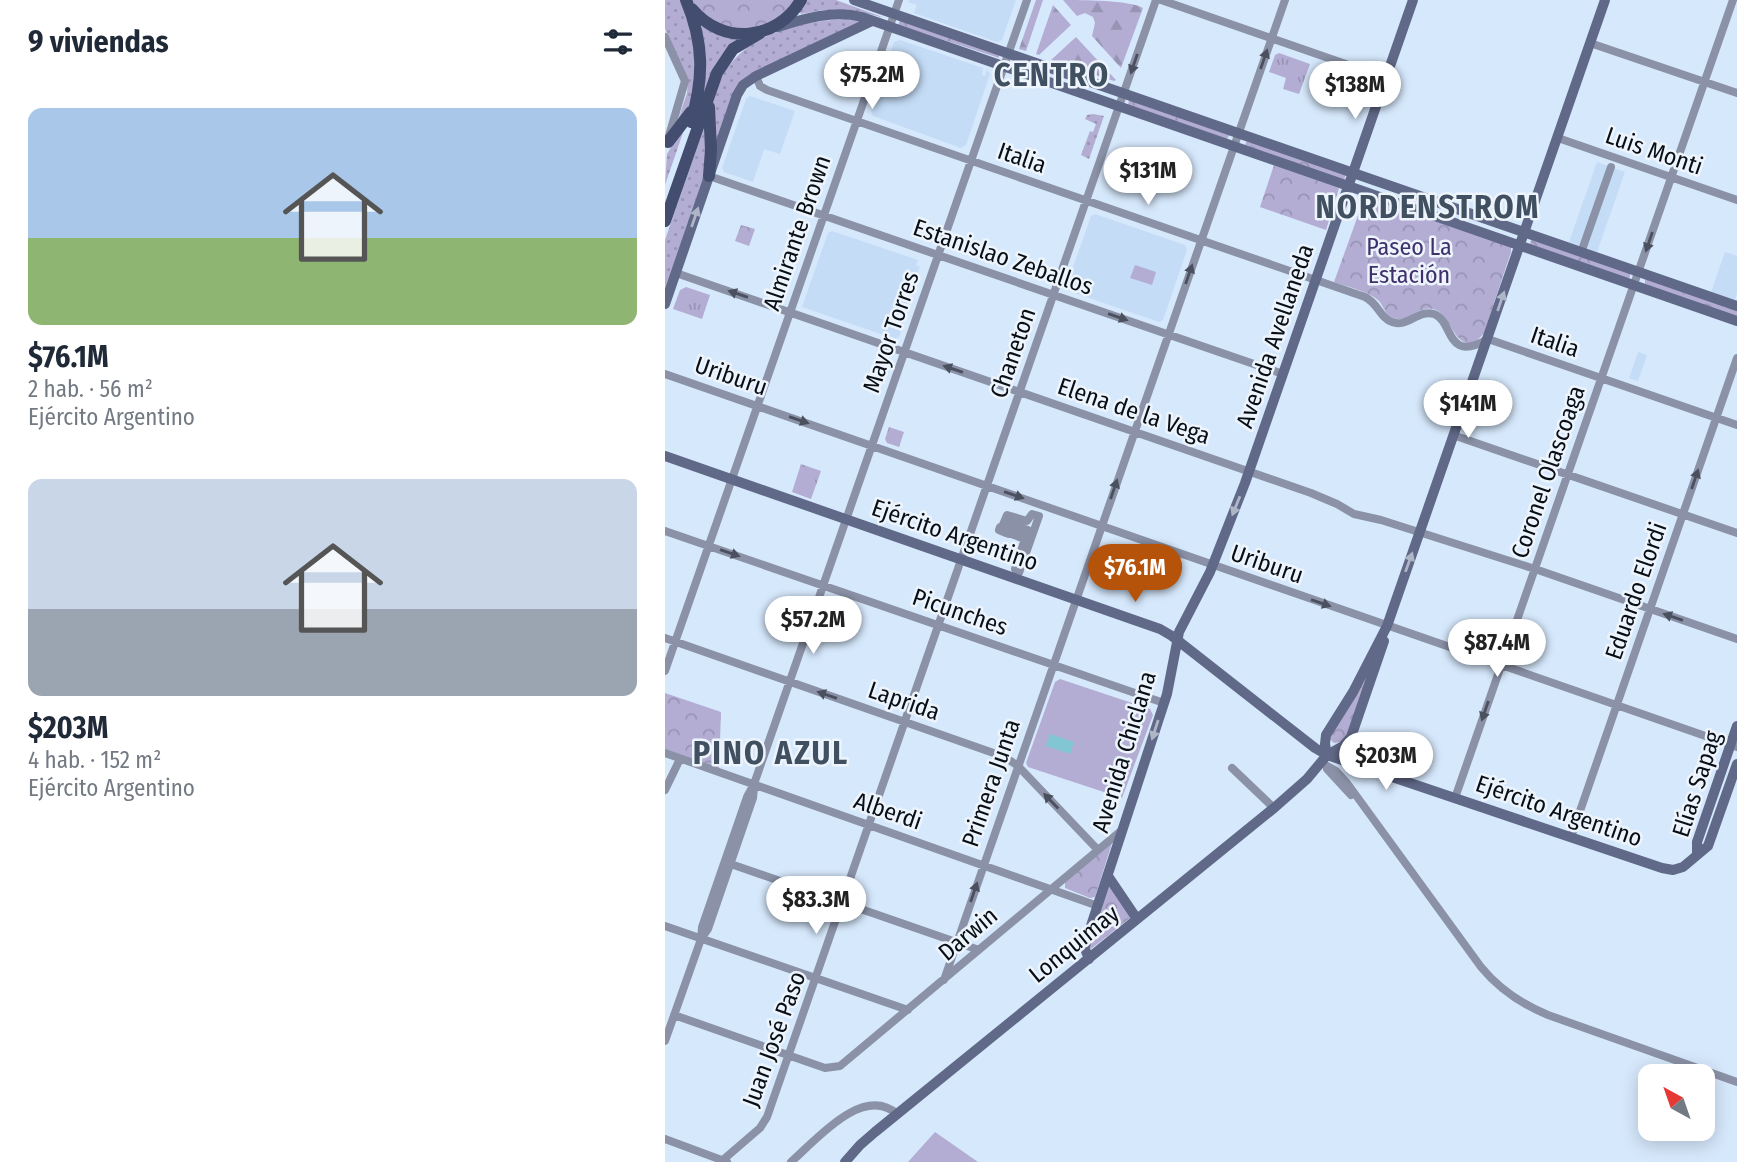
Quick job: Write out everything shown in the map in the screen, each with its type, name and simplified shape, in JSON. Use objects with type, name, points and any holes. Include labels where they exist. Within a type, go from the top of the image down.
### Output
[{"type":"main road","points":[[687,0],[700,18],[714,28],[741,35],[829,15],[848,14],[872,21],[1737,321]]},
{"type":"main road","points":[[665,197],[696,102],[700,73],[699,36],[687,0]]},
{"type":"main road","points":[[665,221],[722,63],[733,49],[785,20],[801,0]]},
{"type":"main road","points":[[854,0],[875,4],[894,13],[1737,306]]},
{"type":"main road","name":"Avenida Avellaneda","points":[[1176,640],[1213,565],[1249,471],[1413,0]]},
{"type":"main road","points":[[1324,759],[1326,735],[1353,692],[1387,626],[1605,0]]},
{"type":"main road","points":[[665,304],[739,90],[756,76],[872,21]]},
{"type":"main road","points":[[709,176],[711,150],[708,114],[712,85]]},
{"type":"main road","points":[[667,145],[688,118],[696,102]]},
{"type":"main road","name":"Ejército Argentino","points":[[665,456],[1160,629],[1315,748],[1324,759],[1455,798],[1662,868],[1678,869]]},
{"type":"main road","name":"Lonquimay","points":[[845,1162],[860,1145],[897,1114],[1274,807],[1307,779],[1324,759],[1343,746],[1354,732],[1382,651],[1387,626]]},
{"type":"main road","name":"Avenida Chiclana","points":[[1089,959],[1085,946],[1164,703],[1176,640]]},
{"type":"main road","name":"Elías Sapag","points":[[1697,854],[1697,842],[1734,746],[1737,726]]},
{"type":"main road","name":"Elías Sapag","points":[[1678,869],[1708,846],[1737,764]]},
{"type":"main road","points":[[1108,876],[1137,919]]},
{"type":"street","name":"Almirante Brown","points":[[665,671],[899,0]]},
{"type":"street","name":"Mayor Torres","points":[[665,1041],[667,1029],[701,939],[708,929],[789,682],[1027,0]]},
{"type":"street","points":[[1159,0],[1386,79]]},
{"type":"street","name":"Chaneton","points":[[961,559],[1159,0]]},
{"type":"street","name":"Primera Junta","points":[[944,979],[1285,0]]},
{"type":"street","name":"Coronel Olascoaga","points":[[1455,798],[1733,0]]},
{"type":"street","points":[[665,37],[668,50],[683,74],[685,87],[670,125],[667,145]]},
{"type":"street","points":[[1590,43],[1737,93]]},
{"type":"street","name":"Italia","points":[[756,76],[763,89],[1369,299],[1378,306],[1386,319],[1394,323],[1402,323],[1430,313],[1441,318],[1449,336],[1459,344],[1476,345],[1488,339],[1737,425]]},
{"type":"street","name":"Luis Monti","points":[[1558,138],[1737,200]]},
{"type":"street","points":[[1583,247],[1611,167]]},
{"type":"street","name":"Estanislao Zeballos","points":[[709,176],[1283,374]]},
{"type":"street","name":"Elena de la Vega","points":[[676,273],[1249,471],[1322,497],[1354,514],[1381,520],[1535,569],[1737,639]]},
{"type":"street","name":"Eduardo Elordi","points":[[1571,837],[1737,358]]},
{"type":"street","name":"Uriburu","points":[[665,374],[1734,746]]},
{"type":"street","points":[[1453,436],[1737,533]]},
{"type":"street","points":[[1032,514],[1039,516],[1019,573],[1016,568],[1028,530],[1025,529],[1022,538],[1019,537],[1023,528],[1020,527],[1017,536],[1014,535],[1015,525],[1012,534],[1009,534],[1010,523],[1006,533],[999,530],[1007,515],[1027,521],[1032,514]]},
{"type":"street","name":"Picunches","points":[[665,531],[1164,703]]},
{"type":"street","name":"Juan José Paso","points":[[725,1161],[763,1125],[790,1056],[961,559]]},
{"type":"street","name":"Laprida","points":[[665,638],[1001,755],[1017,766],[1098,850]]},
{"type":"street","name":"Alberdi","points":[[665,753],[1098,906]]},
{"type":"street","points":[[665,790],[680,759]]},
{"type":"street","points":[[1324,759],[1336,771],[1343,784],[1357,799],[1481,967],[1507,994],[1548,1015],[1737,1082]]},
{"type":"street","points":[[1232,768],[1274,807]]},
{"type":"street","name":"Darwin","points":[[790,1056],[825,1068],[835,1068],[845,1063],[1124,828]]},
{"type":"street","points":[[728,863],[979,950]]},
{"type":"street","points":[[665,926],[908,1010]]},
{"type":"street","points":[[674,1015],[790,1056]]},
{"type":"street","points":[[791,1162],[838,1121],[860,1108],[882,1105],[897,1114]]},
{"type":"street","points":[[665,1139],[725,1161]]},
{"type":"shaded area","points":[[1016,0],[1002,40],[997,42],[914,13],[917,5],[908,2]]},
{"type":"shaded area","points":[[900,40],[983,68],[982,75],[985,76],[987,69],[990,74],[966,145],[961,148],[873,116],[871,111],[894,42]]},
{"type":"shaded area","points":[[750,96],[795,111],[780,154],[764,149],[753,182],[724,172],[722,168],[746,99]]},
{"type":"shaded area","points":[[1597,162],[1625,172],[1597,252],[1569,242]]},
{"type":"shaded area","points":[[1095,214],[1185,245],[1187,250],[1163,320],[1159,322],[1069,291],[1066,287],[1091,216]]},
{"type":"shaded area","points":[[832,231],[918,260],[916,265],[920,267],[900,316],[905,318],[899,337],[895,339],[802,307],[828,233]]},
{"type":"shaded area","points":[[1725,252],[1737,256],[1735,300],[1711,292]]},
{"type":"shaded area","points":[[1638,352],[1647,355],[1638,381],[1629,378]]},
{"type":"green space","points":[[665,0],[680,0],[693,29],[695,81],[691,105],[674,132],[687,93],[688,80],[665,29]]},
{"type":"green space","points":[[692,0],[795,0],[776,20],[765,25],[741,29],[718,24],[699,10]]},
{"type":"green space","points":[[805,0],[836,0],[885,18],[861,12],[823,10],[801,14],[799,11]]},
{"type":"green space","points":[[1036,0],[1043,0],[1026,51],[1019,49]]},
{"type":"green space","points":[[1063,0],[1117,2],[1143,8],[1121,68],[1092,36],[1095,23],[1093,17],[1085,13],[1077,16]]},
{"type":"green space","points":[[1053,5],[1071,25],[1039,55],[1036,54]]},
{"type":"green space","points":[[846,19],[861,21],[751,74],[714,151],[711,112],[718,84],[729,65],[761,39],[781,30]]},
{"type":"green space","points":[[900,21],[999,54],[999,58],[898,25]]},
{"type":"green space","points":[[701,27],[736,40],[695,122]]},
{"type":"green space","points":[[1076,37],[1116,80],[1051,60]]},
{"type":"green space","points":[[1279,53],[1310,64],[1299,94],[1283,89],[1286,78],[1269,72],[1275,55]]},
{"type":"green space","points":[[1129,100],[1229,135],[1227,139],[1128,105]]},
{"type":"green space","points":[[1087,115],[1104,116],[1089,159],[1081,155],[1090,131],[1093,132],[1096,124],[1085,119]]},
{"type":"green space","points":[[687,121],[665,185],[667,154]]},
{"type":"green space","points":[[704,128],[707,167],[665,292],[665,240]]},
{"type":"green space","points":[[1247,140],[1346,174],[1344,180],[1245,145]]},
{"type":"green space","points":[[1274,165],[1339,188],[1326,230],[1260,207]]},
{"type":"green space","name":"Paseo La Estación","points":[[1365,196],[1511,247],[1484,333],[1476,341],[1462,341],[1438,311],[1427,309],[1402,319],[1393,318],[1375,298],[1334,282]]},
{"type":"green space","points":[[741,225],[755,229],[749,246],[735,241]]},
{"type":"green space","points":[[1532,238],[1630,273],[1630,277],[1628,279],[1530,244]]},
{"type":"green space","points":[[1135,265],[1156,272],[1152,285],[1130,278]]},
{"type":"green space","points":[[1645,279],[1737,309],[1737,318],[1645,284]]},
{"type":"green space","points":[[686,287],[710,295],[702,319],[673,309],[680,290]]},
{"type":"green space","points":[[889,427],[904,432],[899,447],[887,443],[885,439]]},
{"type":"green space","points":[[801,464],[821,471],[811,499],[792,492]]},
{"type":"green space","points":[[1374,655],[1352,729],[1340,742],[1334,743],[1329,738]]},
{"type":"green space","points":[[1060,679],[1150,709],[1153,715],[1122,798],[1028,767],[1026,763],[1055,682]]},
{"type":"green space","points":[[665,693],[721,712],[719,769],[665,750]]},
{"type":"green space","points":[[1112,843],[1095,897],[1090,898],[1065,888],[1065,882]]},
{"type":"green space","points":[[1109,886],[1130,914],[1130,918],[1091,949],[1090,946]]},
{"type":"green space","points":[[935,1132],[978,1162],[908,1162]]},
{"type":"water","points":[[1050,734],[1074,742],[1070,754],[1046,746]]},
{"type":"district","name":"CENTRO","points":[[1052,75]]},
{"type":"district","name":"NORDENSTROM","points":[[1428,207]]},
{"type":"district","name":"PINO AZUL","points":[[771,753]]}]
